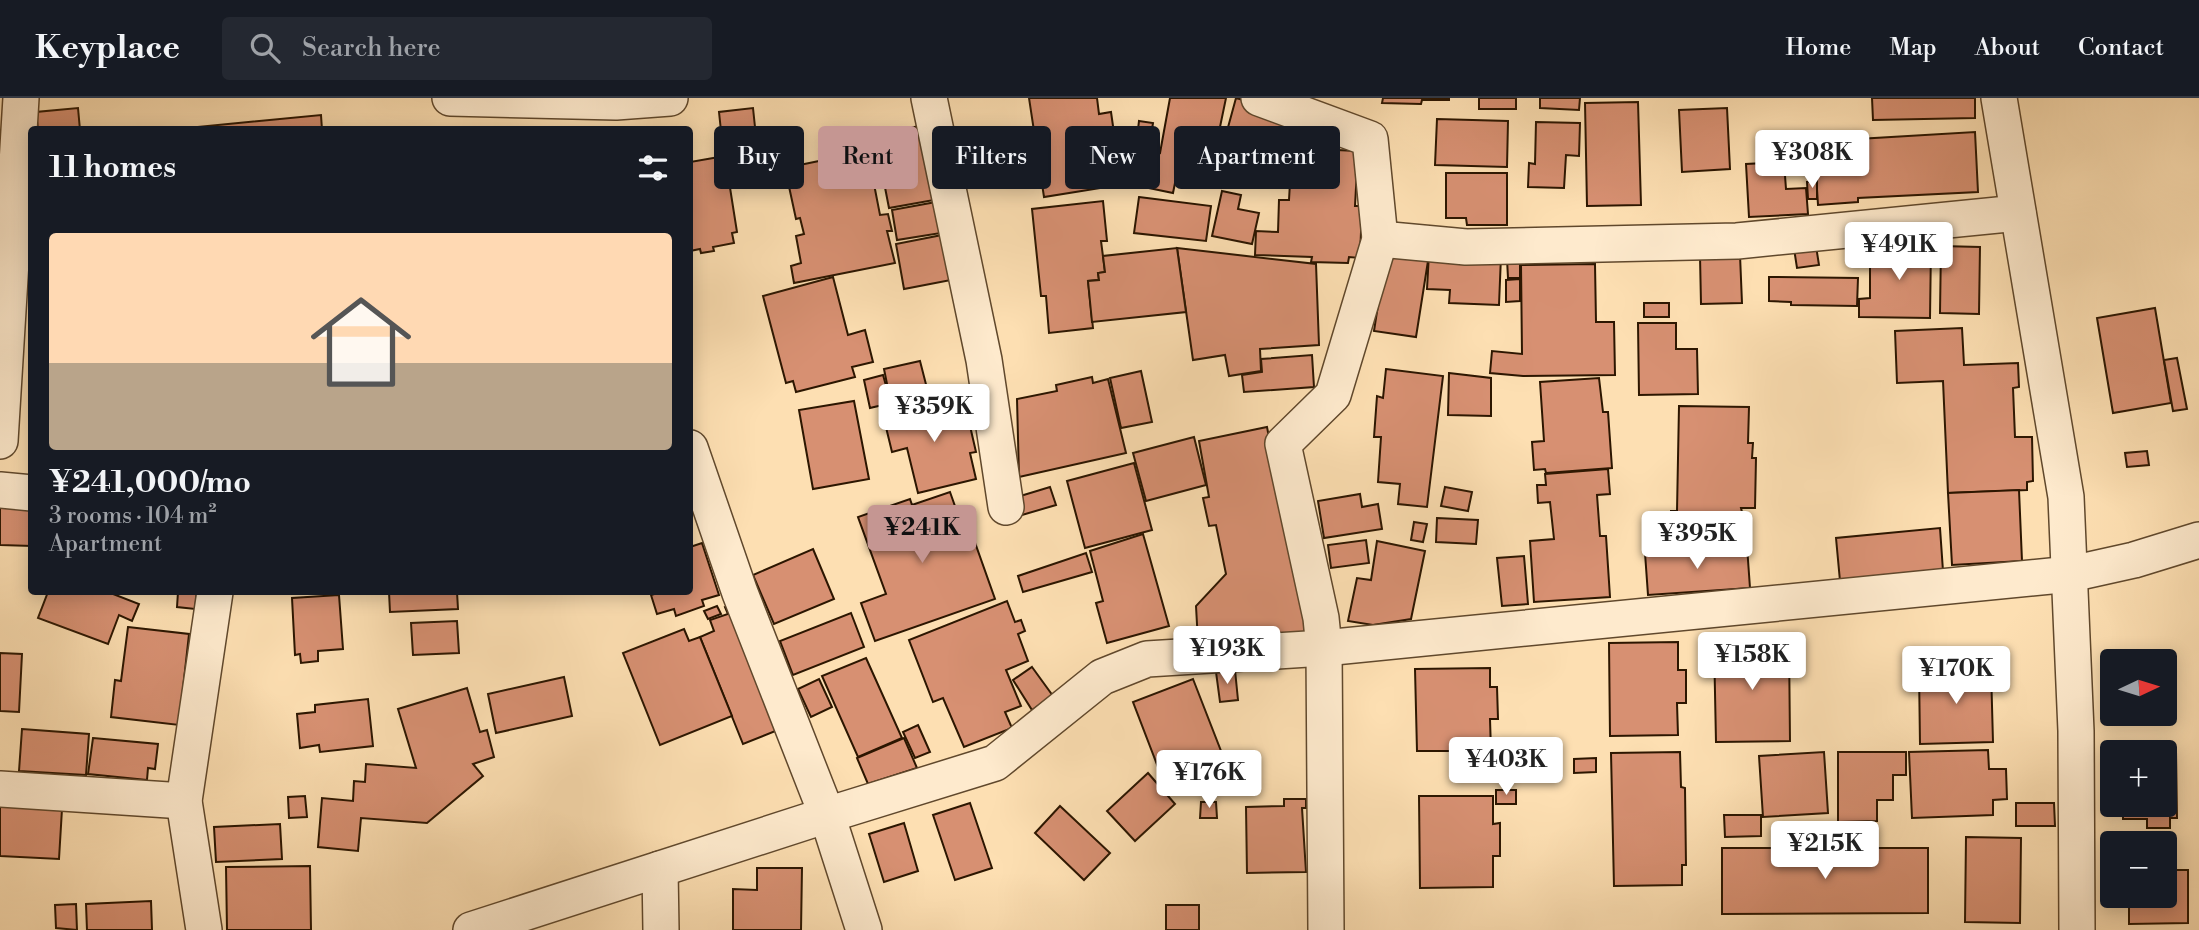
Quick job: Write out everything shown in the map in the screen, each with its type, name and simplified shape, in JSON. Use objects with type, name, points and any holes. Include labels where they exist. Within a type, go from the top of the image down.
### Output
[{"type":"street","points":[[0,441],[21,98]]},
{"type":"street","points":[[450,98],[616,110],[670,98]]},
{"type":"street","points":[[929,98],[984,360],[1006,507]]},
{"type":"street","points":[[1259,98],[1370,139],[1380,239],[1333,395],[1283,444],[1321,618],[1324,648],[1326,930]]},
{"type":"street","points":[[1999,98],[2066,497],[2076,731],[2077,930]]},
{"type":"street","points":[[1380,239],[1465,247],[1737,241],[2018,213]]},
{"type":"street","points":[[693,464],[740,593],[827,815],[864,930]]},
{"type":"street","points":[[0,490],[28,493]]},
{"type":"street","points":[[471,930],[995,763],[1102,677],[1147,659],[1324,648],[2071,574],[2134,560],[2199,540]]},
{"type":"street","points":[[204,930],[184,801],[215,595]]},
{"type":"street","points":[[0,789],[184,801]]},
{"type":"street","points":[[660,869],[661,930]]},
{"type":"building","points":[[1029,98],[1097,98],[1099,114],[1111,112],[1113,126],[1065,126],[1065,189],[1094,189],[1044,197],[1043,189],[1051,189],[1051,126],[1033,126]]},
{"type":"building","points":[[1170,98],[1226,98],[1220,126],[1174,126],[1173,193],[1154,189],[1160,189],[1160,153]]},
{"type":"building","points":[[1236,98],[1296,115],[1293,126],[1228,126]]},
{"type":"building","points":[[1383,98],[1449,100],[1422,100],[1421,104],[1382,103]]},
{"type":"building","points":[[1479,98],[1516,98],[1516,109],[1479,109]]},
{"type":"building","points":[[1540,98],[1580,98],[1579,110],[1540,108]]},
{"type":"building","points":[[1872,98],[1975,98],[1975,118],[1873,120]]},
{"type":"building","points":[[1638,102],[1641,205],[1587,206],[1585,103]]},
{"type":"building","points":[[78,108],[80,126],[38,126],[36,112]]},
{"type":"building","points":[[753,108],[755,126],[720,126],[719,112]]},
{"type":"building","points":[[1727,108],[1730,169],[1682,172],[1679,110]]},
{"type":"building","points":[[321,115],[322,126],[208,126]]},
{"type":"building","points":[[1300,119],[1319,125],[1319,126],[1298,126]]},
{"type":"building","points":[[1437,119],[1508,121],[1507,167],[1435,165]]},
{"type":"building","points":[[1139,121],[1153,123],[1153,126],[1138,126]]},
{"type":"building","points":[[1536,122],[1580,123],[1579,156],[1566,155],[1564,188],[1528,187],[1529,163],[1535,164]]},
{"type":"building","points":[[918,126],[934,200],[889,208],[885,189],[918,189]]},
{"type":"building","points":[[1975,132],[1978,192],[1858,198],[1858,202],[1818,205],[1816,173],[1843,172],[1841,140]]},
{"type":"building","points":[[1340,150],[1358,151],[1355,206],[1362,206],[1360,258],[1349,257],[1348,263],[1311,262],[1312,257],[1255,255],[1256,231],[1278,232],[1279,200],[1289,200],[1290,189],[1340,189]]},
{"type":"building","points":[[714,158],[714,189],[730,189],[737,232],[732,233],[734,243],[713,247],[714,251],[701,253],[700,249],[693,250],[693,161]]},
{"type":"building","points":[[818,161],[818,189],[875,189],[880,215],[888,214],[892,231],[887,231],[895,263],[794,283],[791,266],[801,263],[796,236],[804,234],[800,218],[796,219],[790,189],[804,189],[804,164]]},
{"type":"building","points":[[1784,162],[1786,189],[1806,188],[1808,214],[1749,217],[1746,164]]},
{"type":"building","points":[[1446,173],[1507,173],[1507,225],[1467,225],[1466,218],[1446,218]]},
{"type":"building","points":[[1817,181],[1817,199],[1808,199],[1807,182]]},
{"type":"building","points":[[1222,191],[1241,195],[1238,209],[1259,213],[1252,244],[1212,236]]},
{"type":"building","points":[[1139,197],[1211,206],[1206,241],[1134,233]]},
{"type":"building","points":[[1103,201],[1107,241],[1101,241],[1105,272],[1098,273],[1099,280],[1088,281],[1093,328],[1049,333],[1046,296],[1041,296],[1032,209]]},
{"type":"building","points":[[936,202],[941,233],[897,240],[892,210]]},
{"type":"building","points":[[942,235],[951,280],[904,289],[896,244]]},
{"type":"building","points":[[1793,242],[1816,246],[1819,265],[1797,268]]},
{"type":"building","points":[[1870,245],[1931,245],[1930,318],[1859,317],[1859,299],[1870,298]]},
{"type":"building","points":[[1941,246],[1980,247],[1979,314],[1940,313]]},
{"type":"building","points":[[1177,248],[1316,264],[1319,345],[1260,349],[1261,371],[1229,376],[1225,355],[1193,360]]},
{"type":"building","points":[[1177,248],[1186,312],[1092,322],[1088,281],[1099,280],[1098,273],[1105,272],[1103,256]]},
{"type":"building","points":[[1386,253],[1428,261],[1416,337],[1374,331]]},
{"type":"building","points":[[1429,253],[1501,256],[1499,305],[1449,303],[1450,290],[1427,289]]},
{"type":"building","points":[[1740,255],[1742,303],[1701,304],[1700,256]]},
{"type":"building","points":[[1507,259],[1520,259],[1520,278],[1508,278]]},
{"type":"building","points":[[1595,264],[1596,322],[1614,322],[1615,375],[1523,376],[1490,373],[1492,351],[1522,354],[1521,265]]},
{"type":"building","points":[[833,277],[848,335],[865,330],[873,362],[852,367],[855,377],[796,392],[793,381],[786,383],[763,296]]},
{"type":"building","points":[[1769,277],[1858,278],[1857,306],[1791,305],[1791,302],[1769,301]]},
{"type":"building","points":[[1520,279],[1520,301],[1506,302],[1506,280]]},
{"type":"building","points":[[1644,303],[1669,303],[1669,317],[1644,317]]},
{"type":"building","points":[[2155,308],[2171,403],[2113,413],[2097,318]]},
{"type":"building","points":[[1638,323],[1676,323],[1676,349],[1697,349],[1698,394],[1639,395]]},
{"type":"building","points":[[1962,328],[1964,365],[2018,363],[2019,387],[2013,388],[2015,437],[2032,437],[2033,481],[2027,482],[2027,490],[1948,493],[1943,381],[1897,383],[1895,331]]},
{"type":"building","points":[[1312,355],[1314,387],[1244,392],[1242,375],[1262,372],[1261,359]]},
{"type":"building","points":[[2177,358],[2187,409],[2173,411],[2164,360]]},
{"type":"building","points":[[920,361],[930,400],[892,409],[884,369]]},
{"type":"building","points":[[1386,369],[1443,376],[1427,507],[1398,504],[1400,484],[1378,482],[1381,437],[1374,437],[1377,396],[1383,398]]},
{"type":"building","points":[[1141,371],[1152,422],[1121,428],[1110,378]]},
{"type":"building","points":[[1449,373],[1491,378],[1491,416],[1448,415]]},
{"type":"building","points":[[883,375],[891,403],[870,408],[864,380]]},
{"type":"building","points":[[1092,377],[1093,383],[1108,379],[1126,453],[1019,477],[1017,399],[1057,391],[1056,385]]},
{"type":"building","points":[[1599,378],[1603,412],[1608,412],[1612,468],[1546,473],[1545,469],[1534,470],[1532,442],[1544,441],[1540,382]]},
{"type":"building","points":[[952,395],[960,428],[970,426],[976,452],[970,453],[976,479],[918,493],[907,448],[892,452],[884,419],[908,413],[906,406]]},
{"type":"building","points":[[854,401],[869,479],[813,489],[799,410]]},
{"type":"building","points":[[1679,406],[1749,407],[1748,443],[1753,443],[1752,458],[1756,458],[1755,508],[1741,508],[1742,512],[1738,513],[1737,545],[1671,549],[1671,511],[1677,511]]},
{"type":"building","points":[[1267,427],[1307,635],[1198,642],[1196,606],[1226,574],[1216,525],[1209,526],[1203,498],[1209,497],[1199,441]]},
{"type":"building","points":[[1194,437],[1206,485],[1146,501],[1133,453]]},
{"type":"building","points":[[2147,451],[2149,465],[2127,467],[2125,453]]},
{"type":"building","points":[[1134,463],[1152,530],[1085,548],[1067,481]]},
{"type":"building","points":[[1608,469],[1610,494],[1597,495],[1600,536],[1606,536],[1610,597],[1534,602],[1530,541],[1554,539],[1550,502],[1538,503],[1537,485],[1546,485],[1545,474]]},
{"type":"building","points":[[1050,487],[1056,505],[1022,515],[1017,497]]},
{"type":"building","points":[[1445,487],[1472,492],[1468,511],[1441,506]]},
{"type":"building","points":[[2019,490],[2022,561],[1952,565],[1948,493]]},
{"type":"building","points":[[950,492],[962,526],[968,523],[995,599],[875,641],[861,603],[886,594],[858,517],[910,499],[912,505]]},
{"type":"building","points":[[1360,494],[1362,507],[1378,504],[1382,529],[1324,538],[1318,501]]},
{"type":"building","points":[[0,506],[28,507],[28,546],[0,545]]},
{"type":"building","points":[[1437,518],[1478,520],[1476,544],[1436,542]]},
{"type":"building","points":[[1414,522],[1427,524],[1423,542],[1411,540]]},
{"type":"building","points":[[1940,528],[1943,571],[1840,581],[1836,538]]},
{"type":"building","points":[[1143,534],[1169,626],[1107,643],[1096,603],[1103,601],[1090,551]]},
{"type":"building","points":[[1366,540],[1369,563],[1331,568],[1328,545]]},
{"type":"building","points":[[1377,541],[1425,551],[1411,619],[1373,625],[1348,621],[1357,578],[1371,580]]},
{"type":"building","points":[[702,543],[719,595],[702,600],[704,606],[676,616],[674,609],[657,614],[651,595],[693,595],[693,546]]},
{"type":"building","points":[[1747,546],[1750,588],[1648,595],[1645,553]]},
{"type":"building","points":[[813,549],[834,599],[774,624],[753,575]]},
{"type":"building","points":[[1086,553],[1092,572],[1023,592],[1018,576]]},
{"type":"building","points":[[1524,556],[1528,604],[1502,606],[1497,558]]},
{"type":"building","points":[[47,595],[116,595],[139,604],[132,621],[119,615],[108,644],[38,618]]},
{"type":"building","points":[[178,595],[197,595],[195,609],[177,607]]},
{"type":"building","points":[[339,595],[343,649],[318,651],[318,661],[301,663],[300,654],[295,655],[292,598]]},
{"type":"building","points":[[389,595],[457,595],[458,609],[390,612]]},
{"type":"building","points":[[1007,601],[1015,622],[1021,620],[1025,631],[1018,634],[1028,661],[1006,670],[1021,706],[1005,712],[1012,728],[964,747],[943,698],[933,702],[909,640]]},
{"type":"building","points":[[740,602],[783,728],[743,744],[700,637],[714,631],[710,620],[728,614],[725,607]]},
{"type":"building","points":[[717,606],[721,614],[708,619],[704,611]]},
{"type":"building","points":[[851,613],[864,647],[793,675],[780,641]]},
{"type":"building","points":[[457,621],[459,653],[413,655],[411,623]]},
{"type":"building","points":[[128,627],[189,634],[179,725],[111,717],[115,680],[121,681]]},
{"type":"building","points":[[684,629],[689,641],[700,637],[732,716],[660,745],[623,653]]},
{"type":"building","points":[[1678,642],[1678,670],[1686,670],[1686,703],[1677,703],[1678,735],[1610,736],[1609,643]]},
{"type":"building","points":[[1789,642],[1790,741],[1716,742],[1714,643]]},
{"type":"building","points":[[0,653],[22,654],[19,712],[0,711]]},
{"type":"building","points":[[866,658],[902,738],[858,757],[822,676]]},
{"type":"building","points":[[1032,667],[1053,696],[1032,710],[1013,680]]},
{"type":"building","points":[[1490,668],[1490,687],[1497,687],[1498,719],[1490,719],[1491,751],[1417,751],[1415,669]]},
{"type":"building","points":[[1991,669],[1993,742],[1920,744],[1919,670]]},
{"type":"building","points":[[1235,670],[1238,700],[1220,702],[1216,672]]},
{"type":"building","points":[[564,677],[572,716],[496,733],[488,694]]},
{"type":"building","points":[[819,679],[832,707],[811,717],[798,689]]},
{"type":"building","points":[[1193,679],[1221,751],[1161,775],[1133,702]]},
{"type":"building","points":[[467,688],[480,732],[487,730],[494,757],[473,764],[483,776],[427,823],[361,818],[358,851],[318,847],[322,798],[353,801],[354,781],[365,782],[366,764],[416,768],[398,709]]},
{"type":"building","points":[[368,699],[373,746],[320,752],[319,745],[300,748],[297,714],[315,712],[315,705]]},
{"type":"building","points":[[918,725],[930,752],[915,758],[903,732]]},
{"type":"building","points":[[22,729],[89,734],[86,775],[19,771]]},
{"type":"building","points":[[93,738],[158,744],[155,769],[148,768],[147,780],[88,774]]},
{"type":"building","points":[[904,738],[917,768],[868,784],[857,758]]},
{"type":"building","points":[[1988,750],[1989,769],[2006,769],[2007,799],[1993,800],[1993,815],[1912,818],[1909,752]]},
{"type":"building","points":[[1680,752],[1681,787],[1685,788],[1686,865],[1682,865],[1682,885],[1614,886],[1611,753]]},
{"type":"building","points":[[1824,752],[1828,813],[1763,817],[1759,756]]},
{"type":"building","points":[[1838,752],[1906,752],[1906,775],[1893,775],[1893,800],[1877,800],[1877,821],[1838,822]]},
{"type":"building","points":[[1596,758],[1596,772],[1574,773],[1574,759]]},
{"type":"building","points":[[1148,773],[1175,804],[1135,841],[1107,811]]},
{"type":"building","points":[[1496,790],[1516,790],[1516,804],[1496,804]]},
{"type":"building","points":[[305,796],[307,817],[289,818],[288,797]]},
{"type":"building","points":[[1419,796],[1493,796],[1493,824],[1500,823],[1500,856],[1493,856],[1493,887],[1420,888]]},
{"type":"building","points":[[1284,799],[1306,799],[1306,808],[1302,808],[1306,872],[1247,873],[1246,807],[1284,806]]},
{"type":"building","points":[[1201,802],[1216,802],[1217,818],[1200,818]]},
{"type":"building","points":[[970,803],[992,868],[955,880],[933,815]]},
{"type":"building","points":[[2016,803],[2054,803],[2055,826],[2016,826]]},
{"type":"building","points":[[0,805],[62,809],[59,859],[0,856]]},
{"type":"building","points":[[1060,806],[1110,853],[1084,880],[1035,833]]},
{"type":"building","points":[[1724,815],[1761,815],[1761,836],[1725,837]]},
{"type":"building","points":[[2177,817],[2170,818],[2170,828],[2147,828],[2147,819],[2123,819]]},
{"type":"building","points":[[904,823],[918,871],[884,882],[869,834]]},
{"type":"building","points":[[280,824],[282,859],[216,862],[214,827]]},
{"type":"building","points":[[1966,837],[2021,838],[2020,923],[1965,922]]},
{"type":"building","points":[[1722,848],[1928,848],[1928,913],[1722,914]]},
{"type":"building","points":[[310,866],[311,930],[227,930],[226,867]]},
{"type":"building","points":[[757,868],[802,868],[801,930],[733,930],[733,889],[757,890]]},
{"type":"building","points":[[2177,870],[2188,870],[2188,923],[2129,924],[2129,908],[2177,908]]},
{"type":"building","points":[[151,901],[152,930],[87,930],[86,904]]},
{"type":"building","points":[[76,904],[77,930],[56,928],[55,905]]},
{"type":"building","points":[[1166,905],[1199,905],[1199,930],[1166,930]]}]
